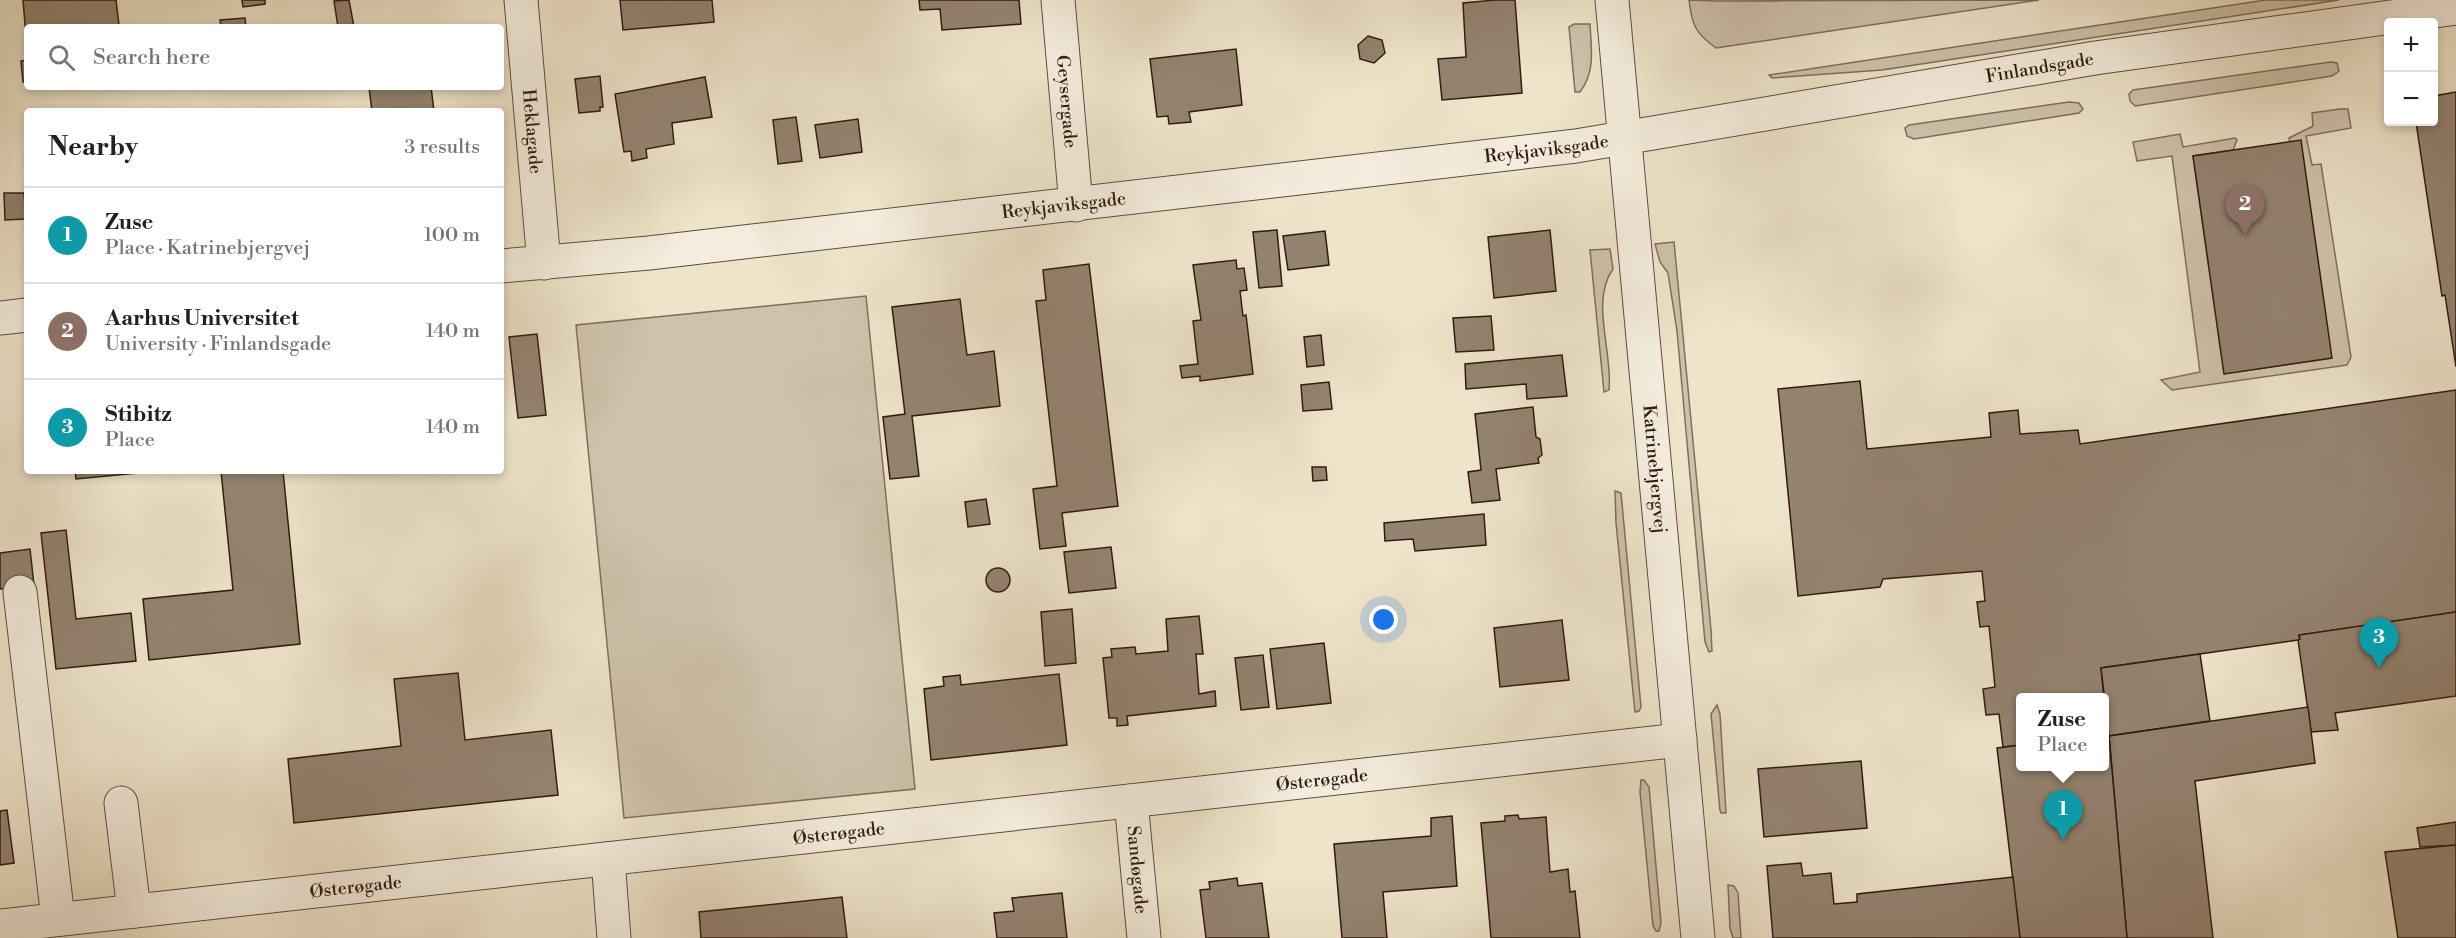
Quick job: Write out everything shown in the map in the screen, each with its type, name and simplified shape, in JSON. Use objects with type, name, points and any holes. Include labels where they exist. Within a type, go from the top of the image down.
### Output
[{"type":"street","name":"Heklagade","points":[[521,0],[544,263]]},
{"type":"street","name":"Geysergade","points":[[1058,0],[1076,205]]},
{"type":"street","name":"Katrinebjergvej","points":[[1612,0],[1698,938]]},
{"type":"street","name":"Finlandsgade","points":[[1626,137],[2094,58],[2456,8]]},
{"type":"street","name":"Reykjaviksgade","points":[[504,266],[1076,205],[1576,146],[1626,137]]},
{"type":"street","points":[[0,318],[24,315]]},
{"type":"street","points":[[20,592],[58,920]]},
{"type":"street","name":"Østerøgade","points":[[17,929],[58,920],[134,911],[1680,740]]},
{"type":"street","name":"Sandøgade","points":[[1131,801],[1144,938]]},
{"type":"street","points":[[122,803],[134,911]]},
{"type":"street","points":[[608,859],[614,938]]},
{"type":"shaded area","points":[[1689,0],[2039,0],[1716,48],[1703,38],[1696,28]]},
{"type":"shaded area","points":[[2266,0],[2339,0],[1882,70],[1772,78],[1769,75]]},
{"type":"shaded area","points":[[1574,24],[1590,24],[1590,68],[1580,92],[1575,92],[1569,27]]},
{"type":"shaded area","points":[[2337,63],[2339,71],[2332,76],[2135,106],[2130,101],[2129,94],[2133,90]]},
{"type":"shaded area","points":[[2069,102],[2079,103],[2083,109],[2079,113],[1914,139],[1907,136],[1905,128],[1909,125]]},
{"type":"shaded area","points":[[2348,109],[2351,128],[2306,136],[2312,165],[2321,164],[2351,357],[2347,365],[2172,390],[2161,380],[2200,372],[2172,156],[2137,161],[2133,142],[2180,134],[2183,147],[2235,138],[2237,140],[2233,150],[2193,156],[2224,374],[2331,358],[2289,138],[2313,126],[2312,113]]},
{"type":"shaded area","points":[[1674,242],[1711,630],[1712,651],[1709,652],[1705,642],[1677,331],[1668,273],[1660,262],[1655,244]]},
{"type":"shaded area","points":[[1610,249],[1613,269],[1606,282],[1603,296],[1609,375],[1609,390],[1604,392],[1590,250]]},
{"type":"shaded area","points":[[866,296],[915,789],[624,818],[576,325]]},
{"type":"shaded area","points":[[1615,491],[1621,493],[1641,707],[1635,712],[1616,523]]},
{"type":"shaded area","points":[[1717,705],[1720,714],[1726,813],[1721,813],[1720,810],[1711,714]]},
{"type":"shaded area","points":[[1641,780],[1644,780],[1649,787],[1661,923],[1659,931],[1656,931],[1653,926],[1640,792]]},
{"type":"shaded area","points":[[1728,885],[1734,886],[1738,893],[1741,938],[1733,938],[1730,928]]},
{"type":"building","points":[[23,0],[116,0],[119,24],[25,24]]},
{"type":"building","points":[[242,0],[265,0],[265,4],[243,7]]},
{"type":"building","points":[[349,0],[353,24],[338,24],[334,1]]},
{"type":"building","points":[[620,0],[712,0],[714,22],[623,30]]},
{"type":"building","points":[[919,0],[1019,0],[1021,24],[942,30],[940,9],[920,10]]},
{"type":"building","points":[[1515,0],[1522,93],[1442,100],[1438,59],[1466,57],[1463,3]]},
{"type":"building","points":[[245,18],[246,24],[221,24],[220,20]]},
{"type":"building","points":[[1368,36],[1382,40],[1385,53],[1374,63],[1360,59],[1358,45]]},
{"type":"building","points":[[1236,49],[1242,105],[1189,112],[1191,122],[1169,124],[1168,116],[1157,117],[1150,59]]},
{"type":"building","points":[[24,60],[24,82],[23,82],[21,61]]},
{"type":"building","points":[[600,76],[603,107],[600,107],[600,111],[579,113],[575,79]]},
{"type":"building","points":[[705,77],[712,117],[672,123],[674,144],[646,149],[647,158],[632,161],[631,151],[624,152],[615,94]]},
{"type":"building","points":[[369,90],[431,90],[434,108],[372,108]]},
{"type":"building","points":[[2456,92],[2456,367],[2445,295],[2442,296],[2417,126],[2438,126],[2438,95]]},
{"type":"building","points":[[796,117],[802,161],[778,164],[773,120]]},
{"type":"building","points":[[858,119],[862,152],[820,158],[815,125]]},
{"type":"building","points":[[2301,140],[2332,358],[2224,374],[2193,156]]},
{"type":"building","points":[[4,193],[24,193],[24,219],[5,220]]},
{"type":"building","points":[[1277,230],[1282,286],[1259,288],[1253,232]]},
{"type":"building","points":[[1550,230],[1556,291],[1494,298],[1488,237]]},
{"type":"building","points":[[1325,231],[1329,265],[1288,270],[1283,236]]},
{"type":"building","points":[[1236,260],[1237,269],[1244,268],[1247,290],[1240,291],[1243,316],[1246,315],[1253,374],[1200,381],[1200,376],[1182,378],[1180,366],[1198,364],[1193,321],[1201,320],[1193,265]]},
{"type":"building","points":[[1089,264],[1118,506],[1062,513],[1066,546],[1040,549],[1033,489],[1057,486],[1036,301],[1046,300],[1043,270]]},
{"type":"building","points":[[960,299],[967,355],[994,351],[1000,406],[912,416],[919,476],[890,479],[883,417],[905,414],[892,307]]},
{"type":"building","points":[[1491,316],[1494,350],[1456,352],[1453,318]]},
{"type":"building","points":[[537,334],[546,415],[518,418],[509,337]]},
{"type":"building","points":[[1321,335],[1324,365],[1307,367],[1304,337]]},
{"type":"building","points":[[1562,355],[1567,396],[1527,399],[1526,384],[1466,389],[1465,364]]},
{"type":"building","points":[[1860,381],[1867,449],[1991,437],[1989,413],[2018,410],[2020,434],[2078,430],[2080,444],[2456,390],[2456,612],[2299,635],[2298,640],[2101,668],[2104,693],[2016,693],[2016,746],[2003,747],[1999,714],[1986,715],[1983,689],[1995,687],[1989,626],[1980,627],[1977,602],[1985,601],[1982,571],[1883,579],[1880,587],[1798,596],[1778,389]]},
{"type":"building","points":[[1329,382],[1332,409],[1303,411],[1301,385]]},
{"type":"building","points":[[1533,407],[1536,437],[1540,439],[1542,455],[1538,458],[1539,463],[1496,469],[1500,500],[1472,503],[1468,472],[1481,470],[1475,414]]},
{"type":"building","points":[[1312,467],[1326,467],[1327,480],[1313,481]]},
{"type":"building","points":[[75,474],[128,474],[76,479]]},
{"type":"building","points":[[221,474],[283,474],[300,644],[149,660],[143,599],[233,590]]},
{"type":"building","points":[[986,499],[990,524],[968,527],[965,502]]},
{"type":"building","points":[[1484,514],[1486,545],[1415,551],[1413,539],[1385,541],[1384,523]]},
{"type":"building","points":[[66,530],[76,619],[131,613],[136,661],[56,669],[41,533]]},
{"type":"building","points":[[1111,547],[1116,588],[1069,593],[1064,552]]},
{"type":"building","points":[[30,549],[34,585],[0,589],[0,553]]},
{"type":"building","points":[[998,568],[1007,571],[1010,580],[1007,589],[998,592],[989,589],[986,580],[989,571]]},
{"type":"building","points":[[1072,609],[1076,663],[1045,666],[1041,612]]},
{"type":"building","points":[[2456,612],[2456,696],[2335,713],[2338,730],[2311,732],[2299,635]]},
{"type":"building","points":[[1199,616],[1203,654],[1196,654],[1199,694],[1215,691],[1216,706],[1127,716],[1128,725],[1117,726],[1117,718],[1109,718],[1103,658],[1112,657],[1111,649],[1135,647],[1136,654],[1168,651],[1166,619]]},
{"type":"building","points":[[1562,620],[1569,680],[1500,687],[1494,628]]},
{"type":"building","points":[[1324,643],[1331,703],[1277,709],[1270,649]]},
{"type":"building","points":[[2200,654],[2210,721],[2109,736],[2109,693],[2104,693],[2101,668]]},
{"type":"building","points":[[1263,655],[1269,707],[1241,710],[1235,658]]},
{"type":"building","points":[[458,673],[465,740],[551,730],[558,795],[294,823],[288,759],[401,746],[394,679]]},
{"type":"building","points":[[1059,674],[1067,745],[931,760],[924,689],[944,686],[943,677],[960,675],[961,685]]},
{"type":"building","points":[[2308,707],[2315,763],[2195,781],[2213,938],[2127,938],[2109,736]]},
{"type":"building","points":[[2109,736],[2127,938],[2020,938],[1997,748],[2016,746],[2016,771],[2109,771]]},
{"type":"building","points":[[1861,761],[1867,828],[1764,837],[1758,769]]},
{"type":"building","points":[[7,810],[14,863],[0,865],[0,811]]},
{"type":"building","points":[[1518,815],[1519,819],[1546,817],[1550,872],[1568,869],[1570,892],[1575,891],[1580,938],[1491,938],[1481,823],[1505,821],[1505,816]]},
{"type":"building","points":[[1452,816],[1457,886],[1383,892],[1387,938],[1342,938],[1334,844],[1431,836],[1431,818]]},
{"type":"building","points":[[2456,822],[2456,845],[2420,847],[2417,828]]},
{"type":"building","points":[[2456,845],[2456,938],[2398,938],[2385,852]]},
{"type":"building","points":[[1801,863],[1803,876],[1831,873],[1834,904],[1857,902],[1857,894],[2013,877],[2020,938],[1773,938],[1767,866]]},
{"type":"building","points":[[1237,878],[1238,886],[1262,883],[1269,938],[1206,938],[1200,890],[1210,889],[1209,882]]},
{"type":"building","points":[[1062,893],[1067,938],[997,938],[994,913],[1014,911],[1012,898]]},
{"type":"building","points":[[842,897],[847,938],[701,938],[699,912]]},
{"type":"place","name":"Aarhus Universitet","points":[[2245,235]]},
{"type":"place","name":"Stibitz","points":[[2379,668]]},
{"type":"place","name":"Zuse","points":[[2063,840]]}]
